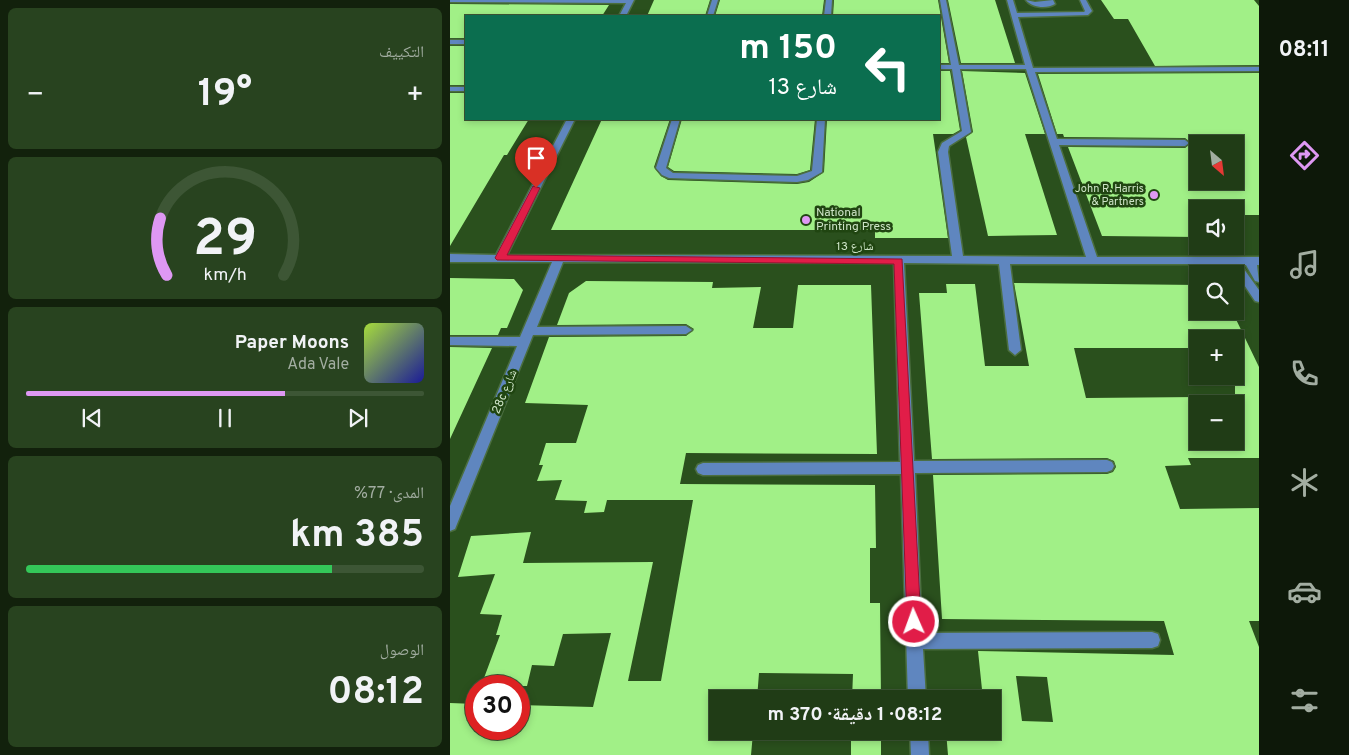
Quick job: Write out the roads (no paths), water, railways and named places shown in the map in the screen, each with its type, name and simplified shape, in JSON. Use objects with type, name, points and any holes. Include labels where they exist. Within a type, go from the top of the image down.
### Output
[{"type":"street","points":[[450,0],[631,0],[624,15]]},
{"type":"street","points":[[710,15],[715,0]]},
{"type":"street","points":[[828,15],[830,0]]},
{"type":"street","points":[[943,0],[967,132],[946,145],[943,152],[958,261]]},
{"type":"street","points":[[1010,0],[1030,68],[1093,261]]},
{"type":"street","points":[[1029,0],[1033,4],[1038,5],[1050,4],[1050,0]]},
{"type":"street","points":[[1015,15],[1086,14],[1089,11],[1083,0]]},
{"type":"street","points":[[450,41],[465,41]]},
{"type":"street","points":[[940,66],[1259,69]]},
{"type":"street","points":[[450,88],[465,89]]},
{"type":"street","points":[[500,258],[570,120]]},
{"type":"street","points":[[676,120],[661,168],[665,173],[681,178],[805,178],[817,172],[822,120]]},
{"type":"street","points":[[1055,142],[1184,143]]},
{"type":"street","name":"شارع 13","points":[[450,258],[1004,262],[1254,261]]},
{"type":"street","name":"28c شارع","points":[[450,524],[559,258]]},
{"type":"street","points":[[899,261],[917,690]]},
{"type":"street","points":[[1233,261],[1259,298]]},
{"type":"street","points":[[1254,261],[1259,278]]},
{"type":"street","points":[[1004,262],[1015,350]]},
{"type":"street","points":[[450,341],[686,330]]},
{"type":"street","points":[[703,469],[1107,466]]},
{"type":"street","points":[[915,641],[1152,640]]},
{"type":"street","points":[[919,740],[920,755]]},
{"type":"place","name":"John R. Harris & Partners","points":[[1154,195]]},
{"type":"place","name":"National Printing Press","points":[[806,220]]}]
